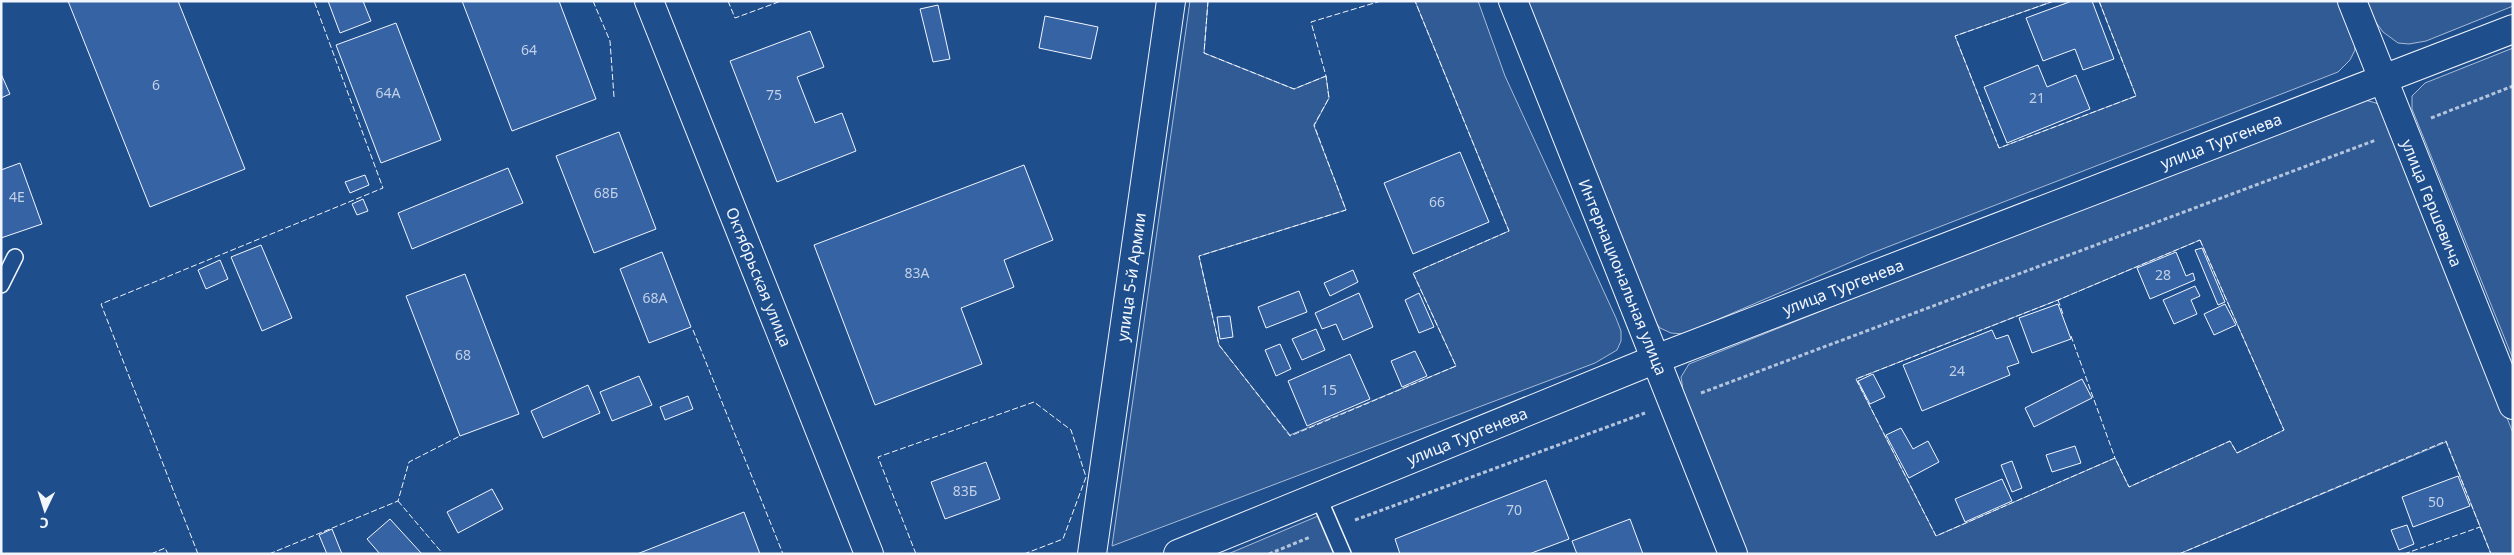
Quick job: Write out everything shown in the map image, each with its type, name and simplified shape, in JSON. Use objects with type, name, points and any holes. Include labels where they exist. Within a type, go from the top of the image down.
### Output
[{"type":"street","name":"Октябрьская улица","points":[[649,1],[869,554]]},
{"type":"street","name":"улица 5-й Армии","points":[[1092,554],[1171,1]]},
{"type":"street","name":"Интернациональная улица","points":[[1513,1],[1733,554]]},
{"type":"street","name":"улица Гершевича","points":[[2352,1],[2513,404]]},
{"type":"street","name":"улица Тургенева","points":[[1178,554],[1656,359],[2513,29]]},
{"type":"lane","points":[[1,285],[15,257]]},
{"type":"lane","points":[[1318,496],[1343,554]]},
{"type":"path","points":[[1269,554],[1332,528],[1673,403],[2513,86]]},
{"type":"shaded area","points":[[1190,1],[1208,1],[1204,53],[1294,89],[1326,76],[1329,98],[1314,126],[1346,210],[1199,256],[1219,345],[1290,435],[1456,366],[1413,273],[1509,231],[1415,1],[1478,1],[1505,76],[1616,318],[1621,331],[1621,341],[1617,350],[1595,363],[1112,546]]},
{"type":"shaded area","points":[[1519,1],[2054,1],[1955,36],[1999,148],[2136,96],[2099,1],[2342,1],[2354,36],[2355,50],[2350,60],[2338,72],[1872,253],[1684,334],[1671,333],[1660,328],[1651,316]]},
{"type":"shaded area","points":[[2367,1],[2513,1],[2513,6],[2426,41],[2409,44],[2398,43],[2383,32],[2375,21]]},
{"type":"shaded area","points":[[2513,48],[2513,359],[2412,109],[2412,96],[2425,83]]},
{"type":"shaded area","points":[[2365,100],[2376,103],[2386,113],[2513,433],[2513,554],[2491,554],[2446,442],[2179,554],[1748,554],[1683,390],[1681,377],[1689,364],[2138,184]],"holes":[[[2200,240],[2284,430],[2237,453],[2230,441],[2129,487],[2115,458],[1936,536],[1856,379],[2058,300]]]},
{"type":"shaded area","points":[[1318,516],[1335,554],[1228,554]]},
{"type":"building","points":[[68,1],[178,1],[245,169],[150,207]]},
{"type":"building","points":[[328,1],[363,1],[371,21],[340,33]]},
{"type":"building","points":[[462,1],[559,1],[596,99],[512,131]]},
{"type":"building","points":[[2072,1],[2092,1],[2114,59],[2083,70],[2075,49],[2043,61],[2026,18]]},
{"type":"building","points":[[938,5],[950,59],[933,62],[920,9]]},
{"type":"building","points":[[1045,16],[1098,27],[1091,59],[1039,48]]},
{"type":"building","points":[[396,23],[441,140],[381,163],[336,45]]},
{"type":"building","points":[[810,31],[824,67],[797,77],[815,123],[842,113],[856,151],[777,182],[730,61]]},
{"type":"building","points":[[2038,65],[2047,87],[2076,75],[2090,109],[2007,143],[1984,87]]},
{"type":"building","points":[[1,74],[10,94],[1,98]]},
{"type":"building","points":[[619,132],[656,229],[594,253],[556,156]]},
{"type":"building","points":[[1460,152],[1489,222],[1413,254],[1384,183]]},
{"type":"building","points":[[20,163],[42,224],[1,238],[1,170]]},
{"type":"building","points":[[1024,165],[1053,240],[1004,260],[1014,287],[961,308],[982,364],[875,405],[814,245]]},
{"type":"building","points":[[508,168],[523,203],[412,249],[398,213]]},
{"type":"building","points":[[365,175],[369,185],[350,193],[345,182]]},
{"type":"building","points":[[363,199],[368,211],[357,215],[352,204]]},
{"type":"building","points":[[261,245],[292,318],[262,331],[231,257]]},
{"type":"building","points":[[2202,248],[2225,302],[2218,305],[2195,250]]},
{"type":"building","points":[[662,252],[691,327],[649,343],[620,269]]},
{"type":"building","points":[[2176,252],[2186,276],[2193,273],[2195,280],[2150,299],[2137,268]]},
{"type":"building","points":[[220,260],[228,279],[206,289],[198,270]]},
{"type":"building","points":[[1353,270],[1358,282],[1330,296],[1324,283]]},
{"type":"building","points":[[465,274],[519,414],[460,436],[406,296]]},
{"type":"building","points":[[2195,286],[2200,296],[2191,300],[2197,314],[2174,324],[2163,300]]},
{"type":"building","points":[[1299,291],[1307,312],[1266,328],[1258,307]]},
{"type":"building","points":[[1359,293],[1373,327],[1343,340],[1336,324],[1322,329],[1315,313]]},
{"type":"building","points":[[1419,293],[1434,327],[1419,333],[1405,300]]},
{"type":"building","points":[[2058,304],[2071,339],[2032,353],[2019,318]]},
{"type":"building","points":[[2225,304],[2236,325],[2214,335],[2204,314]]},
{"type":"building","points":[[1230,316],[1233,337],[1220,339],[1217,317]]},
{"type":"building","points":[[1316,329],[1325,350],[1302,360],[1292,339]]},
{"type":"building","points":[[1992,330],[1996,339],[2008,335],[2019,363],[2007,367],[2010,375],[1922,411],[1903,365]]},
{"type":"building","points":[[1280,344],[1291,369],[1276,376],[1265,350]]},
{"type":"building","points":[[1415,351],[1427,376],[1402,387],[1391,361]]},
{"type":"building","points":[[1350,354],[1370,399],[1307,426],[1288,381]]},
{"type":"building","points":[[1873,374],[1885,397],[1870,404],[1858,381]]},
{"type":"building","points":[[639,376],[652,405],[612,421],[600,392]]},
{"type":"building","points":[[2082,379],[2092,398],[2034,427],[2025,408]]},
{"type":"building","points":[[588,385],[600,413],[543,438],[531,411]]},
{"type":"building","points":[[688,396],[693,409],[665,420],[660,407]]},
{"type":"building","points":[[1901,428],[1913,449],[1928,441],[1939,462],[1909,478],[1886,435]]},
{"type":"building","points":[[2075,446],[2081,463],[2052,472],[2046,455]]},
{"type":"building","points":[[2012,461],[2022,488],[2012,492],[2001,465]]},
{"type":"building","points":[[986,462],[1000,499],[945,519],[931,482]]},
{"type":"building","points":[[2458,476],[2470,506],[2413,527],[2402,497]]},
{"type":"building","points":[[2002,479],[2012,501],[1965,522],[1955,499]]},
{"type":"building","points":[[1546,480],[1569,539],[1529,554],[1400,554],[1395,539]]},
{"type":"building","points":[[492,489],[503,509],[458,533],[447,512]]},
{"type":"building","points":[[744,512],[760,554],[637,554]]},
{"type":"building","points":[[390,519],[422,554],[380,554],[367,539]]},
{"type":"building","points":[[1630,519],[1643,554],[1577,554],[1572,541]]},
{"type":"building","points":[[2407,525],[2414,544],[2399,550],[2391,530]]},
{"type":"building","points":[[332,529],[342,554],[327,554],[319,535]]},
{"type":"fence","points":[[198,554],[101,304],[383,188],[314,1]]},
{"type":"fence","points":[[593,1],[610,41],[614,97]]},
{"type":"fence","points":[[728,1],[735,18],[781,1]]},
{"type":"fence","points":[[1208,1],[1204,53],[1294,89],[1326,76]]},
{"type":"fence","points":[[1381,1],[1311,22],[1326,76],[1329,98],[1314,125],[1346,210],[1199,256],[1219,345],[1290,436],[1456,366],[1413,273],[1509,231],[1415,1]]},
{"type":"fence","points":[[2054,1],[1955,36],[1999,148],[2136,96],[2099,1]]},
{"type":"fence","points":[[2200,240],[2284,430],[2237,453],[2230,441],[2129,487],[2115,458],[1936,536],[1856,379],[2058,300],[2200,240]]},
{"type":"fence","points":[[2058,300],[2063,314]]},
{"type":"fence","points":[[693,330],[783,554]]},
{"type":"fence","points":[[2071,336],[2115,458]]},
{"type":"fence","points":[[916,554],[878,457],[1034,402],[1071,430],[1086,477],[1063,539],[1024,554]]},
{"type":"fence","points":[[269,554],[398,501],[409,462],[460,436]]},
{"type":"fence","points":[[2179,554],[2446,441],[2491,554]]},
{"type":"fence","points":[[398,501],[443,554]]},
{"type":"fence","points":[[2404,554],[2480,527]]},
{"type":"fence","points":[[151,554],[165,548],[168,554]]}]
